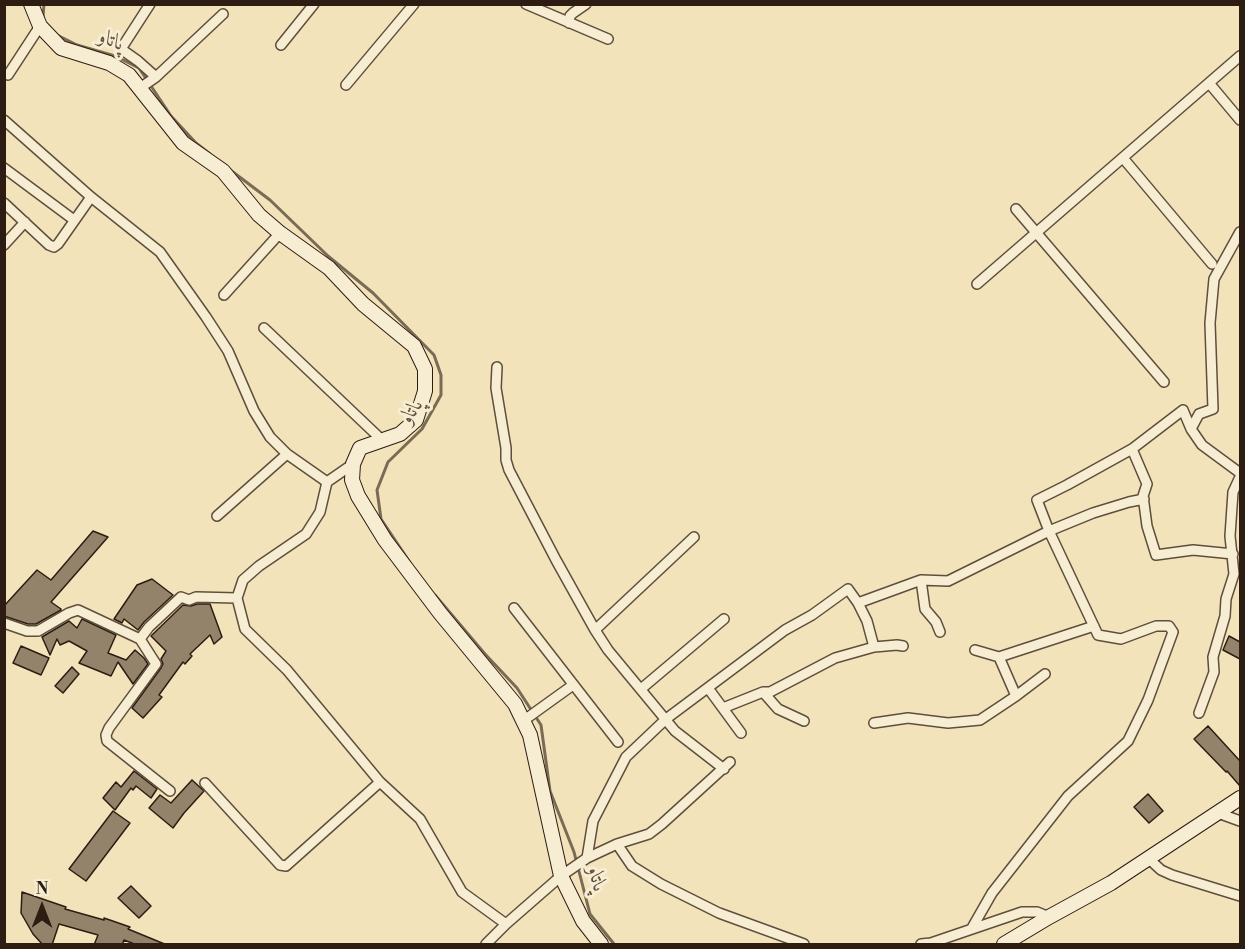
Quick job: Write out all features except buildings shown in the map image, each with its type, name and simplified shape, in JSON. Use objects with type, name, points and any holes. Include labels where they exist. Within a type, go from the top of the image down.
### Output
[{"type":"street","points":[[32,4],[40,26],[61,48],[109,63],[129,75],[183,143],[223,171],[260,214],[280,233],[329,268],[363,304],[414,346],[425,369],[425,391],[416,420],[400,434],[360,448],[353,464],[352,480],[358,496],[385,540],[440,613],[515,704],[530,735],[561,876],[583,921],[601,945]]},
{"type":"street","points":[[150,4],[121,49],[156,77]]},
{"type":"street","points":[[280,45],[314,4]]},
{"type":"street","points":[[346,85],[414,4]]},
{"type":"street","points":[[526,4],[608,39]]},
{"type":"street","points":[[568,23],[570,16],[586,4]]},
{"type":"street","points":[[140,88],[156,77],[224,14]]},
{"type":"street","points":[[8,75],[40,26]]},
{"type":"street","points":[[977,284],[1240,56]]},
{"type":"street","points":[[1209,83],[1240,120]]},
{"type":"street","points":[[4,120],[91,197],[160,252],[228,351],[254,411],[270,437],[288,454],[327,482]]},
{"type":"street","points":[[1123,158],[1212,264]]},
{"type":"street","points":[[4,168],[74,220]]},
{"type":"street","points":[[4,203],[49,245],[54,247],[91,197]]},
{"type":"street","points":[[1016,209],[1164,382]]},
{"type":"street","points":[[4,244],[24,222]]},
{"type":"street","points":[[1191,429],[1199,414],[1213,409],[1210,323],[1214,279],[1240,232]]},
{"type":"street","points":[[224,295],[280,233]]},
{"type":"street","points":[[264,328],[383,441]]},
{"type":"street","points":[[486,945],[506,924],[561,876],[587,858],[617,844],[649,834],[727,765],[675,730],[608,650],[595,630],[509,470],[496,388],[497,367]]},
{"type":"street","points":[[972,928],[992,893],[1068,796],[1128,741],[1148,700],[1173,632],[1169,626],[1156,626],[1121,639],[1098,635],[1049,531],[1037,500],[1132,449],[1183,410],[1191,429],[1202,445],[1240,475],[1233,492],[1230,536],[1234,574],[1213,657],[1214,672],[1199,713]]},
{"type":"street","points":[[1132,449],[1147,484],[1144,499],[1147,526],[1156,555],[1193,550],[1233,555]]},
{"type":"street","points":[[217,516],[288,454]]},
{"type":"street","points":[[353,464],[327,482],[320,512],[306,534],[258,566],[243,580],[237,598],[245,629],[287,670],[381,782],[420,819],[462,892],[506,924]]},
{"type":"street","points":[[858,603],[921,580],[948,581],[1049,531],[1093,513],[1144,499]]},
{"type":"street","points":[[595,630],[694,537]]},
{"type":"street","points":[[921,580],[925,609],[936,622],[940,632]]},
{"type":"street","points":[[587,858],[593,820],[626,757],[666,719],[785,630],[812,615],[848,589],[867,621],[874,647]]},
{"type":"street","points":[[140,639],[149,627],[181,597],[189,600],[196,597],[237,598]]},
{"type":"street","points":[[514,608],[618,742]]},
{"type":"street","points":[[4,623],[27,631],[38,631],[78,610],[140,639],[156,664],[109,728],[106,735],[107,741],[170,791]]},
{"type":"street","points":[[641,689],[724,619]]},
{"type":"street","points":[[975,650],[999,657],[1094,626]]},
{"type":"street","points":[[723,708],[763,692],[770,692],[835,658],[874,647],[903,646]]},
{"type":"street","points":[[999,657],[1016,696]]},
{"type":"street","points":[[874,723],[908,718],[948,723],[980,720],[1045,674]]},
{"type":"street","points":[[523,721],[573,685]]},
{"type":"street","points":[[708,688],[741,733]]},
{"type":"street","points":[[763,692],[778,708],[804,722]]},
{"type":"street","points":[[205,783],[280,865],[286,866],[381,782]]},
{"type":"street","points":[[1004,945],[1048,917],[1112,883],[1240,798]]},
{"type":"street","points":[[1218,813],[1240,821]]},
{"type":"street","points":[[617,844],[632,866],[661,884],[719,913],[804,945]]},
{"type":"street","points":[[1148,858],[1161,870],[1172,875],[1240,896]]},
{"type":"street","points":[[921,945],[1022,912],[1036,912],[1048,917]]},
{"type":"waterway","name":"پاتاو","points":[[43,17],[44,4]]},
{"type":"waterway","name":"پاتاو","points":[[57,35],[77,45],[115,56],[139,68],[171,116],[196,143],[210,154]]},
{"type":"waterway","name":"پاتاو","points":[[229,169],[270,200],[328,256],[373,293],[434,355],[441,375],[441,395],[422,429],[388,462],[377,490],[381,519],[409,561]]},
{"type":"waterway","name":"پاتاو","points":[[435,595],[517,688],[541,725],[550,791],[574,852],[590,914],[614,944]]}]
